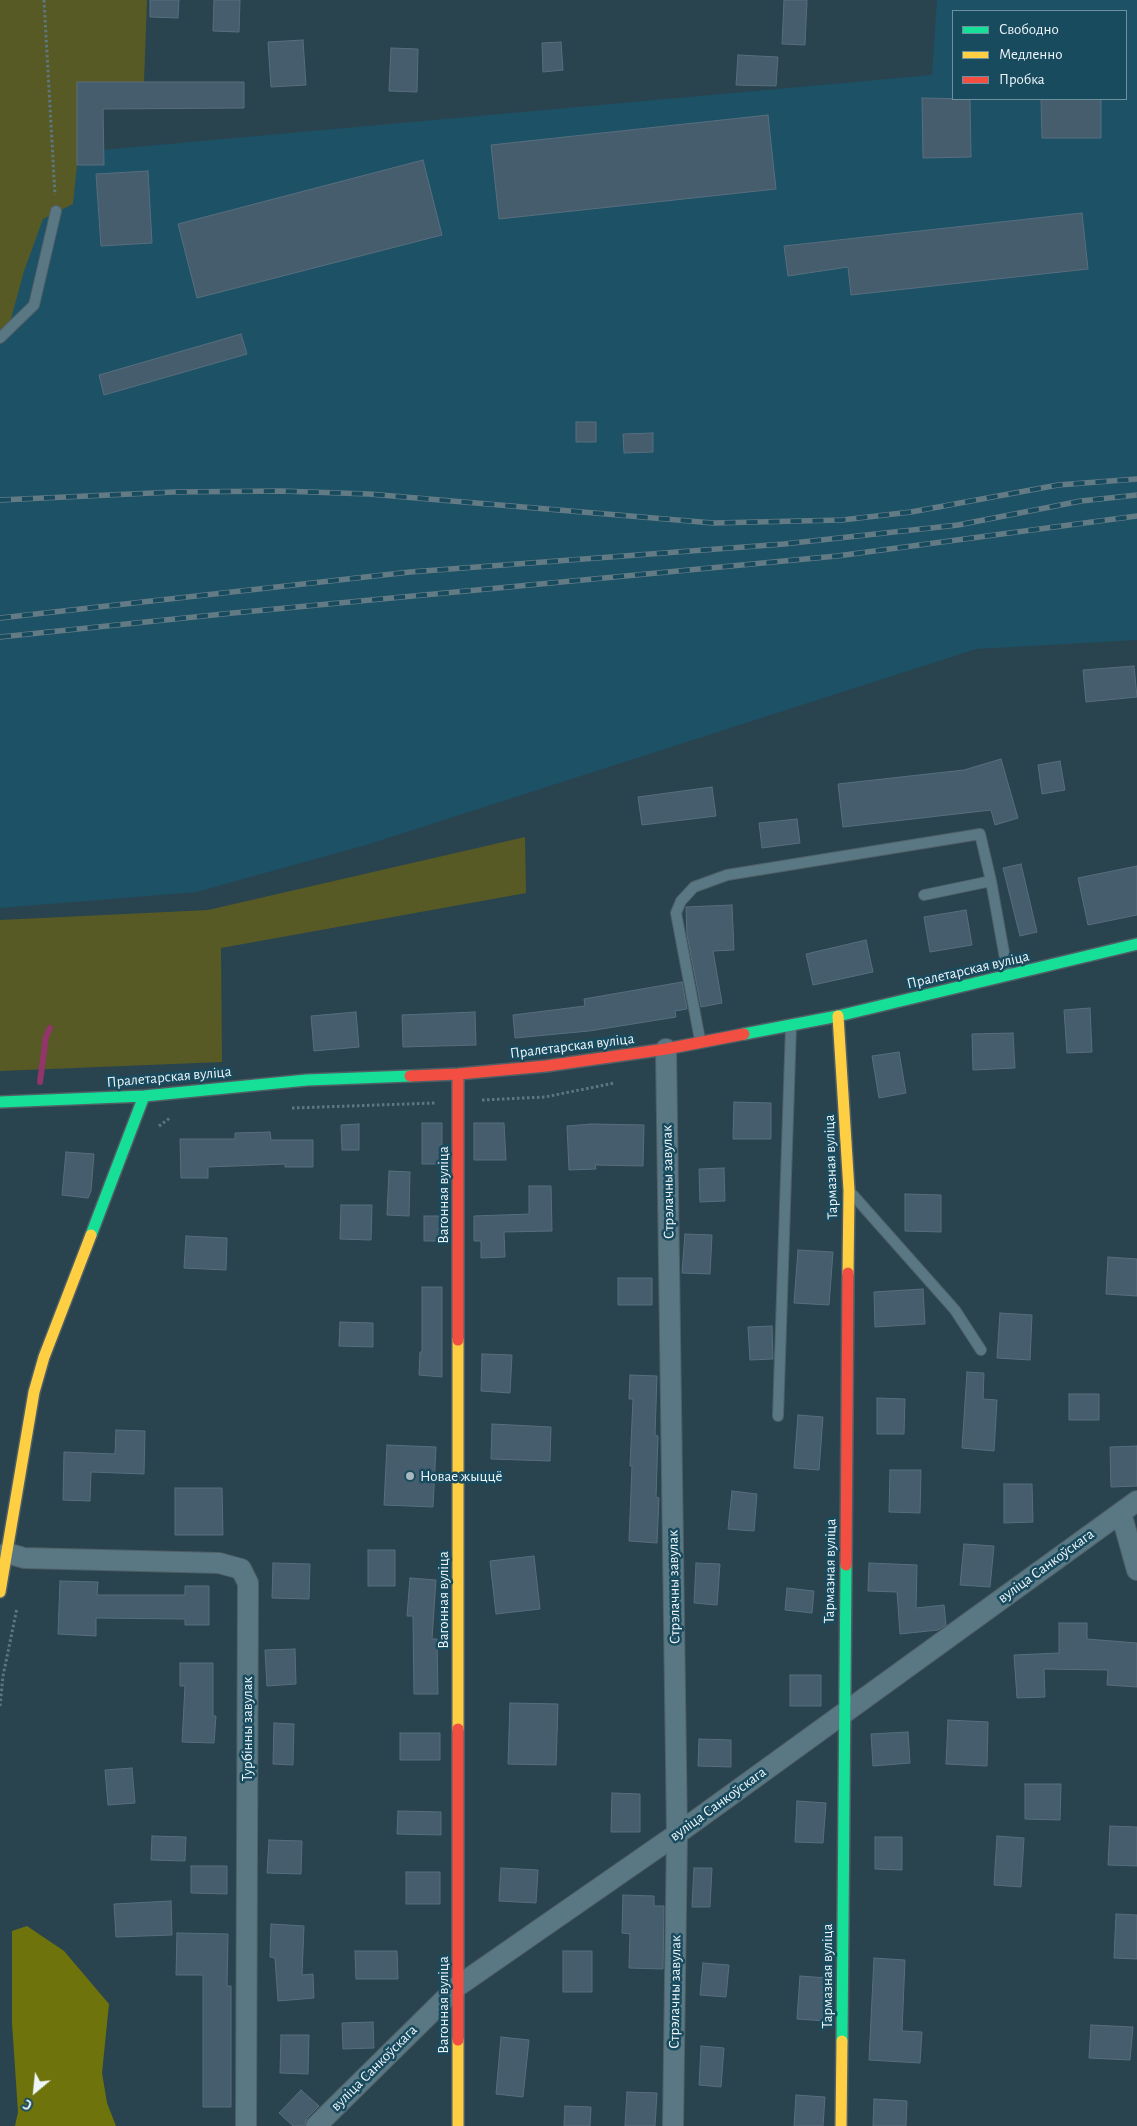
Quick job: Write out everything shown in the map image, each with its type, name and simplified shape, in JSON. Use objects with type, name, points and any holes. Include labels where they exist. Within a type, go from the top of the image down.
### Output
[{"type":"street","name":"Пралетарская вуліца","points":[[0,1102],[144,1096],[307,1080],[458,1074],[546,1066],[666,1049],[838,1016],[1137,944]]},
{"type":"street","name":"Тармазная вуліца","points":[[838,1016],[849,1190],[841,2126]]},
{"type":"street","name":"Стрэлачны завулак","points":[[666,1049],[677,1834],[673,2126]]},
{"type":"street","name":"Вагонная вуліца","points":[[458,1074],[458,2126]]},
{"type":"street","points":[[0,1592],[3,1553],[34,1392],[44,1357],[144,1096]]},
{"type":"street","name":"вуліца Санкоўскага","points":[[316,2126],[458,1986],[677,1834],[1137,1501]]},
{"type":"street","points":[[1120,1513],[1137,1570]]},
{"type":"street","name":"Турбінны завулак","points":[[3,1553],[24,1558],[219,1563],[241,1569],[248,1583],[246,2126]]},
{"type":"lane","points":[[0,338],[34,305],[56,211]]},
{"type":"lane","points":[[701,1042],[676,913],[681,901],[694,887],[727,875],[980,834],[991,881],[1008,976]]},
{"type":"lane","points":[[924,895],[991,881]]},
{"type":"lane","points":[[778,1416],[791,1025]]},
{"type":"lane","points":[[849,1190],[954,1310],[981,1350]]},
{"type":"path","points":[[44,0],[56,211]]},
{"type":"shaded area","points":[[937,0],[1137,0],[1137,640],[976,649],[366,845],[196,892],[0,908],[0,147],[69,153],[932,75]]},
{"type":"shaded area","points":[[27,1926],[64,1951],[109,2004],[102,2073],[107,2103],[116,2126],[15,2126],[18,2112],[12,2023],[12,1931]]},
{"type":"green space","points":[[0,0],[147,0],[144,82],[77,82],[77,165],[73,204],[43,219],[24,271],[8,330],[0,340]]},
{"type":"green space","points":[[525,837],[526,893],[221,948],[222,1062],[0,1071],[0,920],[208,910]]},
{"type":"building","points":[[150,0],[179,0],[178,18],[150,17]]},
{"type":"building","points":[[214,0],[240,0],[239,32],[213,31]]},
{"type":"building","points":[[784,0],[807,0],[805,45],[782,44]]},
{"type":"building","points":[[303,40],[306,85],[271,87],[268,42]]},
{"type":"building","points":[[561,42],[563,70],[543,72],[542,43]]},
{"type":"building","points":[[391,48],[418,49],[417,92],[389,91]]},
{"type":"building","points":[[738,55],[778,57],[776,86],[736,85]]},
{"type":"building","points":[[77,82],[244,82],[244,108],[103,109],[104,165],[77,165]]},
{"type":"building","points":[[922,98],[970,100],[971,157],[923,158]]},
{"type":"building","points":[[1041,100],[1101,100],[1101,138],[1042,138]]},
{"type":"building","points":[[768,115],[776,189],[499,219],[491,145]]},
{"type":"building","points":[[423,160],[442,235],[197,298],[178,224]]},
{"type":"building","points":[[148,171],[152,243],[101,246],[96,174]]},
{"type":"building","points":[[1082,213],[1088,269],[851,295],[848,267],[788,276],[784,246]]},
{"type":"building","points":[[241,334],[247,354],[104,395],[99,375]]},
{"type":"building","points":[[576,422],[596,422],[596,442],[576,442]]},
{"type":"building","points":[[653,433],[653,452],[624,453],[623,434]]},
{"type":"building","points":[[1134,666],[1137,697],[1086,702],[1083,670]]},
{"type":"building","points":[[1001,759],[1018,818],[995,825],[991,810],[843,827],[838,784],[964,770]]},
{"type":"building","points":[[1060,761],[1065,790],[1042,794],[1038,765]]},
{"type":"building","points":[[712,787],[716,816],[642,825],[638,797]]},
{"type":"building","points":[[797,819],[800,843],[762,848],[759,823]]},
{"type":"building","points":[[1021,864],[1037,932],[1020,936],[1003,868]]},
{"type":"building","points":[[1137,866],[1137,915],[1088,925],[1078,878]]},
{"type":"building","points":[[732,905],[734,950],[713,951],[722,1003],[701,1007],[687,935],[686,907]]},
{"type":"building","points":[[966,910],[972,945],[930,952],[924,917]]},
{"type":"building","points":[[866,940],[873,972],[813,985],[806,954]]},
{"type":"building","points":[[682,982],[687,1009],[675,1011],[676,1017],[589,1031],[515,1038],[513,1015],[585,1006],[584,999]]},
{"type":"building","points":[[1090,1008],[1092,1052],[1067,1053],[1064,1010]]},
{"type":"building","points":[[356,1012],[359,1047],[314,1051],[311,1016]]},
{"type":"building","points":[[475,1012],[476,1045],[403,1047],[402,1015]]},
{"type":"building","points":[[1013,1033],[1015,1068],[973,1070],[972,1034]]},
{"type":"building","points":[[899,1052],[906,1093],[879,1098],[872,1056]]},
{"type":"building","points":[[734,1102],[771,1103],[771,1139],[733,1139]]},
{"type":"building","points":[[422,1123],[442,1123],[442,1164],[422,1164]]},
{"type":"building","points":[[474,1123],[504,1123],[506,1160],[474,1160]]},
{"type":"building","points":[[359,1124],[359,1150],[342,1150],[341,1125]]},
{"type":"building","points":[[591,1124],[644,1125],[643,1166],[595,1165],[596,1169],[569,1170],[567,1126]]},
{"type":"building","points":[[270,1132],[271,1140],[313,1140],[313,1167],[285,1167],[285,1164],[208,1167],[208,1178],[181,1178],[180,1139],[235,1139],[235,1133]]},
{"type":"building","points":[[66,1152],[94,1154],[91,1191],[88,1198],[62,1195]]},
{"type":"building","points":[[724,1168],[725,1201],[700,1202],[699,1169]]},
{"type":"building","points":[[389,1171],[410,1172],[409,1216],[387,1215]]},
{"type":"building","points":[[529,1186],[551,1186],[552,1231],[504,1232],[505,1257],[481,1258],[481,1241],[474,1241],[474,1216],[529,1214]]},
{"type":"building","points":[[905,1194],[941,1195],[941,1232],[905,1231]]},
{"type":"building","points":[[341,1205],[372,1205],[371,1240],[340,1239]]},
{"type":"building","points":[[424,1216],[442,1216],[442,1241],[424,1241]]},
{"type":"building","points":[[685,1234],[712,1235],[710,1274],[682,1273]]},
{"type":"building","points":[[186,1236],[227,1238],[226,1270],[184,1268]]},
{"type":"building","points":[[798,1250],[833,1252],[829,1305],[794,1303]]},
{"type":"building","points":[[1108,1257],[1137,1259],[1137,1296],[1106,1294]]},
{"type":"building","points":[[618,1278],[652,1278],[652,1305],[618,1305]]},
{"type":"building","points":[[422,1287],[442,1287],[442,1377],[419,1375],[420,1352],[422,1352]]},
{"type":"building","points":[[923,1289],[925,1324],[875,1327],[874,1292]]},
{"type":"building","points":[[1000,1313],[1032,1315],[1030,1360],[997,1358]]},
{"type":"building","points":[[340,1322],[373,1323],[373,1347],[339,1346]]},
{"type":"building","points":[[772,1326],[773,1359],[750,1360],[748,1327]]},
{"type":"building","points":[[482,1354],[512,1355],[510,1393],[481,1391]]},
{"type":"building","points":[[967,1372],[984,1373],[983,1399],[997,1400],[994,1451],[962,1448]]},
{"type":"building","points":[[630,1375],[657,1376],[655,1435],[658,1436],[656,1497],[659,1498],[657,1543],[629,1541],[633,1399],[629,1399]]},
{"type":"building","points":[[1069,1394],[1099,1394],[1099,1420],[1069,1420]]},
{"type":"building","points":[[877,1398],[905,1399],[904,1434],[877,1434]]},
{"type":"building","points":[[798,1415],[823,1417],[819,1470],[794,1468]]},
{"type":"building","points":[[492,1424],[551,1427],[550,1461],[491,1459]]},
{"type":"building","points":[[116,1430],[145,1431],[144,1474],[91,1472],[90,1501],[63,1500],[64,1452],[115,1454]]},
{"type":"building","name":"Новае жыццё","points":[[387,1445],[436,1447],[433,1507],[384,1505]]},
{"type":"building","points":[[1137,1446],[1137,1486],[1111,1487],[1110,1447]]},
{"type":"building","points":[[890,1470],[921,1470],[920,1513],[889,1512]]},
{"type":"building","points":[[1004,1484],[1032,1484],[1033,1522],[1004,1523]]},
{"type":"building","points":[[175,1488],[222,1488],[223,1535],[175,1535]]},
{"type":"building","points":[[732,1491],[757,1494],[754,1531],[728,1529]]},
{"type":"building","points":[[964,1544],[994,1546],[990,1587],[960,1585]]},
{"type":"building","points":[[368,1550],[395,1550],[395,1586],[368,1586]]},
{"type":"building","points":[[534,1556],[540,1609],[496,1614],[490,1561]]},
{"type":"building","points":[[273,1563],[310,1564],[309,1599],[272,1598]]},
{"type":"building","points":[[696,1563],[720,1564],[717,1605],[694,1603]]},
{"type":"building","points":[[869,1563],[917,1565],[916,1608],[944,1605],[946,1625],[938,1630],[900,1634],[897,1592],[868,1591]]},
{"type":"building","points":[[410,1578],[436,1580],[432,1639],[437,1639],[438,1694],[414,1694],[413,1616],[407,1616]]},
{"type":"building","points":[[60,1581],[98,1582],[97,1595],[185,1595],[185,1586],[209,1586],[209,1625],[185,1625],[185,1619],[96,1618],[96,1636],[58,1634]]},
{"type":"building","points":[[787,1588],[814,1591],[812,1613],[785,1610]]},
{"type":"building","points":[[1059,1623],[1087,1623],[1087,1639],[1137,1643],[1137,1687],[1107,1685],[1108,1670],[1044,1669],[1045,1697],[1017,1698],[1014,1655],[1059,1653]]},
{"type":"building","points":[[295,1649],[296,1684],[267,1686],[265,1650]]},
{"type":"building","points":[[180,1663],[213,1663],[213,1716],[216,1716],[214,1743],[182,1742],[185,1686],[180,1686]]},
{"type":"building","points":[[790,1675],[821,1675],[821,1706],[790,1706]]},
{"type":"building","points":[[510,1703],[558,1704],[556,1765],[508,1764]]},
{"type":"building","points":[[948,1720],[988,1722],[987,1766],[946,1764]]},
{"type":"building","points":[[274,1723],[294,1724],[293,1765],[273,1764]]},
{"type":"building","points":[[908,1732],[910,1763],[873,1766],[871,1734]]},
{"type":"building","points":[[400,1733],[440,1733],[440,1760],[400,1760]]},
{"type":"building","points":[[699,1739],[731,1740],[731,1767],[698,1766]]},
{"type":"building","points":[[132,1768],[135,1803],[108,1805],[105,1770]]},
{"type":"building","points":[[1025,1784],[1061,1784],[1060,1820],[1025,1819]]},
{"type":"building","points":[[612,1793],[640,1794],[640,1832],[611,1832]]},
{"type":"building","points":[[797,1801],[826,1803],[823,1843],[795,1842]]},
{"type":"building","points":[[398,1811],[441,1812],[441,1835],[397,1834]]},
{"type":"building","points":[[1110,1826],[1137,1827],[1137,1866],[1108,1865]]},
{"type":"building","points":[[152,1836],[186,1837],[185,1861],[151,1860]]},
{"type":"building","points":[[997,1836],[1024,1838],[1021,1887],[994,1885]]},
{"type":"building","points":[[875,1837],[902,1837],[902,1870],[875,1869]]},
{"type":"building","points":[[269,1840],[302,1841],[301,1874],[267,1873]]},
{"type":"building","points":[[191,1866],[227,1866],[227,1894],[191,1893]]},
{"type":"building","points":[[501,1868],[538,1870],[536,1903],[499,1901]]},
{"type":"building","points":[[694,1868],[712,1868],[710,1907],[692,1907]]},
{"type":"building","points":[[406,1872],[440,1872],[440,1904],[406,1904]]},
{"type":"building","points":[[623,1895],[654,1896],[654,1906],[664,1906],[663,1969],[629,1968],[630,1934],[622,1933]]},
{"type":"building","points":[[171,1901],[172,1935],[116,1937],[114,1904]]},
{"type":"building","points":[[1116,1914],[1137,1915],[1137,1959],[1114,1958]]},
{"type":"building","points":[[271,1924],[304,1926],[302,1975],[313,1974],[314,1998],[278,2001],[275,1958],[270,1957]]},
{"type":"building","points":[[177,1933],[228,1934],[227,1986],[231,1986],[231,2107],[203,2107],[203,1975],[176,1975]]},
{"type":"building","points":[[355,1951],[397,1951],[398,1979],[356,1979]]},
{"type":"building","points":[[563,1951],[592,1951],[592,1992],[563,1992]]},
{"type":"building","points":[[874,1958],[905,1960],[902,2031],[922,2032],[920,2063],[869,2060]]},
{"type":"building","points":[[703,1963],[729,1965],[726,1997],[700,1995]]},
{"type":"building","points":[[800,1976],[827,1978],[826,2021],[797,2019]]},
{"type":"building","points":[[373,2022],[374,2048],[343,2049],[342,2023]]},
{"type":"building","points":[[1091,2025],[1133,2027],[1130,2060],[1089,2058]]},
{"type":"building","points":[[281,2035],[309,2035],[308,2074],[280,2073]]},
{"type":"building","points":[[501,2037],[529,2040],[523,2097],[496,2094]]},
{"type":"building","points":[[701,2046],[724,2048],[721,2087],[699,2085]]},
{"type":"building","points":[[301,2090],[319,2106],[307,2118],[304,2126],[293,2126],[279,2113]]},
{"type":"building","points":[[627,2092],[657,2093],[655,2126],[625,2126]]},
{"type":"building","points":[[796,2095],[825,2097],[823,2126],[794,2126]]},
{"type":"building","points":[[874,2099],[907,2101],[906,2126],[873,2126]]},
{"type":"building","points":[[565,2106],[591,2107],[590,2126],[564,2126]]},
{"type":"waterway","points":[[40,1082],[46,1036],[50,1028]]},
{"type":"railway","points":[[0,500],[174,492],[281,491],[369,494],[713,523],[842,520],[911,512],[1058,485],[1137,479]]},
{"type":"railway","points":[[0,618],[410,572],[784,544],[958,525],[1081,501],[1137,495]]},
{"type":"railway","points":[[0,637],[837,556],[1137,516]]},
{"type":"traffic: fast","points":[[744,1034],[838,1016],[1137,944]]},
{"type":"traffic: fast","points":[[0,1102],[144,1096],[307,1080],[410,1076]]},
{"type":"traffic: fast","points":[[91,1235],[144,1096]]},
{"type":"traffic: fast","points":[[842,2041],[846,1565]]},
{"type":"traffic: slow","points":[[838,1016],[849,1190],[848,1273]]},
{"type":"traffic: slow","points":[[0,1592],[34,1392],[44,1357],[91,1235]]},
{"type":"traffic: slow","points":[[458,1340],[458,1729]]},
{"type":"traffic: slow","points":[[458,2040],[458,2126]]},
{"type":"traffic: slow","points":[[841,2126],[842,2041]]},
{"type":"traffic: jam","points":[[410,1076],[458,1074],[546,1066],[666,1049],[744,1034]]},
{"type":"traffic: jam","points":[[458,1074],[458,1340]]},
{"type":"traffic: jam","points":[[846,1565],[848,1273]]},
{"type":"traffic: jam","points":[[458,1729],[458,2040]]},
{"type":"place","name":"Новае жыццё","points":[[410,1476]]}]
